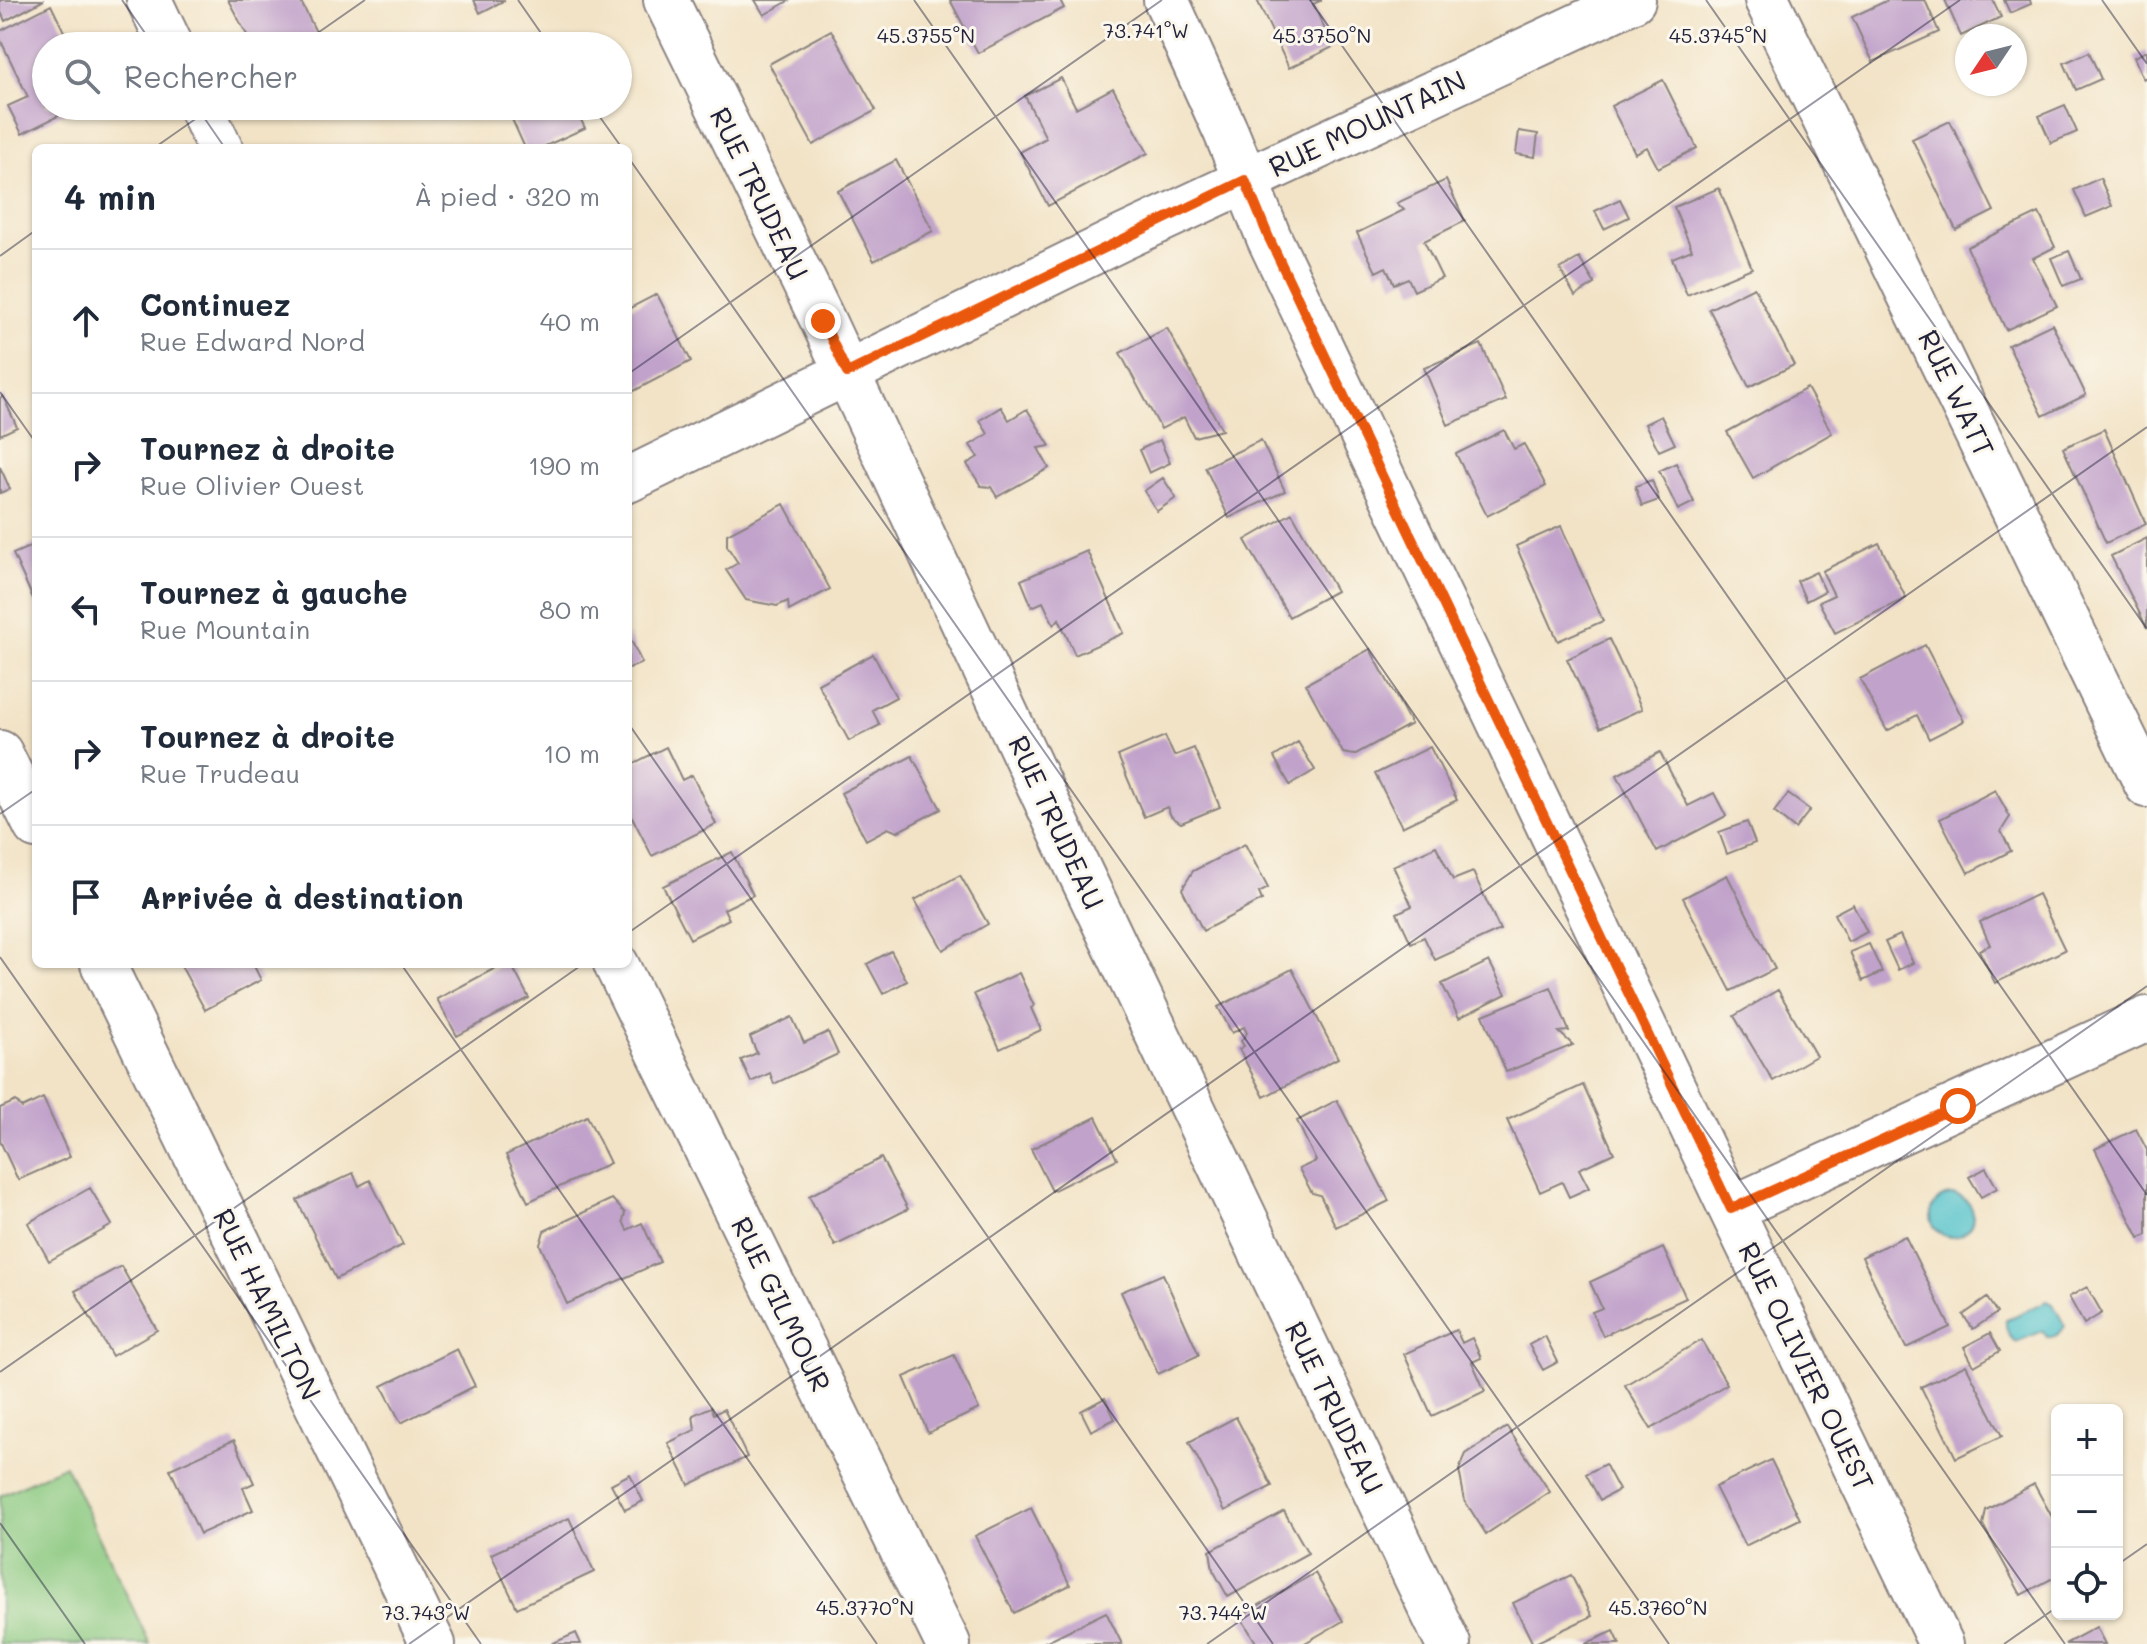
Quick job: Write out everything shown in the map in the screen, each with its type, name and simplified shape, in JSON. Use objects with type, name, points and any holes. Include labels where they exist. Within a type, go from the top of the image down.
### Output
[{"type":"street","points":[[149,0],[164,32]]},
{"type":"street","name":"RUE TRUDEAU","points":[[666,0],[847,373],[1065,842],[1448,1644]]},
{"type":"street","name":"RUE OLIVIER OUEST","points":[[1166,0],[1269,238],[1941,1644]]},
{"type":"street","name":"RUE MOUNTAIN","points":[[632,478],[1245,180],[1633,0]]},
{"type":"street","name":"RUE WATT","points":[[1767,0],[2147,785]]},
{"type":"street","points":[[207,120],[218,144]]},
{"type":"street","points":[[12,773],[32,817]]},
{"type":"street","name":"RUE HAMILTON","points":[[105,968],[433,1644]]},
{"type":"street","name":"RUE GILMOUR","points":[[618,968],[948,1644]]},
{"type":"street","points":[[1731,1209],[2147,1019]]},
{"type":"green space","points":[[65,1465],[150,1644],[0,1644],[0,1496]]},
{"type":"water","points":[[1952,1195],[1967,1201],[1973,1216],[1967,1231],[1952,1237],[1937,1231],[1931,1216],[1937,1201]]},
{"type":"water","points":[[2047,1301],[2053,1304],[2065,1326],[2062,1331],[2047,1337],[2043,1331],[2016,1342],[2008,1332],[2006,1320]]},
{"type":"building","points":[[0,0],[44,0],[5,21]]},
{"type":"building","points":[[228,0],[300,0],[316,32],[245,32]]},
{"type":"building","points":[[474,0],[505,0],[480,13]]},
{"type":"building","points":[[755,0],[790,0],[764,15]]},
{"type":"building","points":[[950,0],[1060,0],[1064,8],[978,53]]},
{"type":"building","points":[[1257,0],[1322,0],[1313,4],[1333,47],[1289,68]]},
{"type":"building","points":[[1888,0],[1925,0],[1939,32],[1873,62],[1852,17]]},
{"type":"building","points":[[1945,0],[1993,0],[2001,17],[1986,24],[1956,24]]},
{"type":"building","points":[[2004,0],[2030,0],[2031,4],[2010,13]]},
{"type":"building","points":[[51,5],[64,32],[32,32],[32,120],[50,120],[22,134],[8,106],[28,97],[0,39],[0,31]]},
{"type":"building","points":[[831,30],[876,110],[813,145],[769,64]]},
{"type":"building","points":[[2147,51],[2147,77],[2143,79],[2134,57]]},
{"type":"building","points":[[2089,52],[2101,79],[2076,90],[2064,63]]},
{"type":"building","points":[[1061,78],[1076,108],[1113,88],[1148,153],[1048,206],[1020,152],[1046,138],[1025,96]]},
{"type":"building","points":[[1663,80],[1697,148],[1658,168],[1647,147],[1635,153],[1611,106]]},
{"type":"building","points":[[2065,105],[2077,132],[2051,143],[2039,116]]},
{"type":"building","points":[[512,120],[581,120],[585,128],[550,144],[523,144]]},
{"type":"building","points":[[1950,121],[1994,211],[1956,230],[1912,139]]},
{"type":"building","points":[[1519,131],[1538,134],[1535,157],[1516,154]]},
{"type":"building","points":[[896,160],[933,231],[874,261],[838,191]]},
{"type":"building","points":[[2100,178],[2112,206],[2086,217],[2074,190]]},
{"type":"building","points":[[1446,180],[1465,221],[1424,241],[1442,278],[1414,291],[1408,278],[1394,284],[1386,267],[1376,272],[1357,233],[1404,210],[1397,203]]},
{"type":"building","points":[[1719,188],[1752,268],[1687,295],[1672,258],[1692,250],[1674,207]]},
{"type":"building","points":[[1620,199],[1629,217],[1604,229],[1595,211]]},
{"type":"building","points":[[2039,213],[2055,247],[2033,258],[2057,306],[2006,330],[1967,247]]},
{"type":"building","points":[[2069,251],[2081,279],[2063,286],[2051,258]]},
{"type":"building","points":[[1579,258],[1595,284],[1575,296],[1560,269]]},
{"type":"building","points":[[1754,287],[1794,365],[1749,387],[1709,309]]},
{"type":"building","points":[[657,294],[691,361],[632,392],[632,307]]},
{"type":"building","points":[[2052,324],[2086,395],[2043,416],[2008,345]]},
{"type":"building","points":[[1167,328],[1222,430],[1194,437],[1184,417],[1161,429],[1120,353]]},
{"type":"building","points":[[1481,344],[1506,400],[1448,425],[1424,368]]},
{"type":"building","points":[[1807,388],[1832,433],[1753,478],[1727,432]]},
{"type":"building","points":[[3,396],[17,427],[0,435],[0,398]]},
{"type":"building","points":[[1001,407],[1009,420],[1027,409],[1050,446],[1038,448],[1049,468],[997,497],[991,487],[981,486],[967,464],[978,457],[970,445],[988,434],[980,420]]},
{"type":"building","points":[[1661,416],[1675,444],[1659,451],[1645,424]]},
{"type":"building","points":[[2104,429],[2146,524],[2106,543],[2063,448]]},
{"type":"building","points":[[1504,430],[1514,449],[1524,444],[1546,486],[1487,516],[1456,454]]},
{"type":"building","points":[[1160,440],[1170,463],[1149,473],[1139,450]]},
{"type":"building","points":[[1261,440],[1285,491],[1229,518],[1205,467]]},
{"type":"building","points":[[1676,463],[1694,502],[1678,510],[1659,471]]},
{"type":"building","points":[[0,467],[10,489],[0,493]]},
{"type":"building","points":[[1163,478],[1176,498],[1157,511],[1144,491]]},
{"type":"building","points":[[1652,480],[1659,500],[1642,506],[1635,486]]},
{"type":"building","points":[[784,504],[830,589],[789,611],[788,601],[777,606],[746,600],[726,570],[738,563],[727,546],[727,534]]},
{"type":"building","points":[[1292,513],[1336,591],[1289,617],[1245,540]]},
{"type":"building","points":[[1561,526],[1603,621],[1558,641],[1516,546]]},
{"type":"building","points":[[2147,538],[2147,628],[2111,556]]},
{"type":"building","points":[[1879,543],[1906,598],[1835,633],[1819,602],[1834,595],[1822,571]]},
{"type":"building","points":[[32,546],[32,596],[13,554]]},
{"type":"building","points":[[1087,551],[1124,633],[1075,655],[1059,619],[1054,625],[1043,602],[1032,607],[1021,580]]},
{"type":"building","points":[[1816,572],[1825,591],[1806,601],[1797,581]]},
{"type":"building","points":[[1609,639],[1642,709],[1600,728],[1567,659]]},
{"type":"building","points":[[632,642],[642,663],[632,667]]},
{"type":"building","points":[[1925,645],[1964,721],[1929,739],[1917,715],[1887,731],[1860,679]]},
{"type":"building","points":[[1370,649],[1411,724],[1354,755],[1343,753],[1306,684]]},
{"type":"building","points":[[873,654],[896,697],[872,710],[880,725],[849,741],[818,684]]},
{"type":"building","points":[[1165,736],[1174,756],[1194,748],[1220,807],[1181,823],[1171,816],[1167,807],[1144,817],[1118,756]]},
{"type":"building","points":[[1298,742],[1315,770],[1290,785],[1274,757]]},
{"type":"building","points":[[666,747],[682,780],[692,775],[716,824],[652,856],[632,817],[632,764]]},
{"type":"building","points":[[1430,747],[1457,800],[1402,827],[1375,774]]},
{"type":"building","points":[[1660,752],[1688,806],[1714,793],[1726,816],[1657,852],[1617,775]]},
{"type":"building","points":[[912,756],[941,809],[897,832],[888,828],[866,840],[841,793]]},
{"type":"building","points":[[1995,790],[2010,817],[2001,831],[2011,851],[1968,873],[1940,819]]},
{"type":"building","points":[[1788,794],[1810,810],[1795,829],[1774,812]]},
{"type":"building","points":[[1747,822],[1755,843],[1727,854],[1719,832]]},
{"type":"building","points":[[1245,844],[1268,888],[1259,893],[1262,900],[1203,931],[1182,889],[1193,871]]},
{"type":"building","points":[[1436,846],[1453,880],[1473,872],[1500,930],[1435,960],[1424,937],[1411,943],[1397,913],[1412,906],[1393,866]]},
{"type":"building","points":[[732,852],[753,895],[724,909],[729,919],[690,939],[663,886]]},
{"type":"building","points":[[960,875],[988,924],[943,950],[915,900]]},
{"type":"building","points":[[1727,875],[1775,969],[1731,991],[1683,898]]},
{"type":"building","points":[[2038,894],[2065,950],[1995,983],[1979,950],[1990,945],[1980,922]]},
{"type":"building","points":[[1853,904],[1867,932],[1848,942],[1834,914]]},
{"type":"building","points":[[1900,935],[1913,963],[1898,970],[1885,942]]},
{"type":"building","points":[[1869,944],[1882,972],[1863,981],[1850,952]]},
{"type":"building","points":[[891,951],[907,981],[883,994],[867,964]]},
{"type":"building","points":[[1489,961],[1506,994],[1459,1018],[1442,984]]},
{"type":"building","points":[[182,968],[255,968],[261,980],[205,1010]]},
{"type":"building","points":[[495,968],[513,968],[529,998],[457,1036],[437,999]]},
{"type":"building","points":[[1292,969],[1338,1058],[1264,1097],[1239,1049],[1244,1046],[1241,1041],[1247,1033],[1244,1027],[1232,1033],[1218,1007]]},
{"type":"building","points":[[1019,973],[1041,1030],[1000,1049],[974,994]]},
{"type":"building","points":[[1551,987],[1569,1031],[1559,1032],[1573,1045],[1506,1072],[1483,1015]]},
{"type":"building","points":[[1778,990],[1816,1056],[1773,1081],[1734,1016]]},
{"type":"building","points":[[792,1017],[804,1043],[828,1032],[838,1054],[774,1084],[770,1073],[751,1082],[741,1060],[757,1053],[750,1037]]},
{"type":"building","points":[[1583,1085],[1614,1153],[1579,1169],[1589,1188],[1569,1197],[1562,1182],[1540,1192],[1507,1120]]},
{"type":"building","points":[[43,1098],[70,1157],[18,1180],[0,1141],[0,1108],[16,1101],[22,1108]]},
{"type":"building","points":[[1337,1100],[1389,1201],[1336,1227],[1320,1195],[1312,1193],[1299,1169],[1316,1161],[1297,1121]]},
{"type":"building","points":[[587,1116],[610,1163],[528,1202],[506,1155]]},
{"type":"building","points":[[1096,1117],[1117,1159],[1052,1191],[1031,1149]]},
{"type":"building","points":[[2136,1129],[2147,1150],[2147,1235],[2139,1238],[2095,1149]]},
{"type":"building","points":[[881,1158],[908,1209],[835,1246],[809,1196]]},
{"type":"building","points":[[1986,1168],[1997,1188],[1981,1197],[1969,1177]]},
{"type":"building","points":[[353,1173],[359,1186],[370,1180],[403,1245],[336,1279],[297,1200]]},
{"type":"building","points":[[90,1188],[112,1225],[49,1261],[28,1223]]},
{"type":"building","points":[[612,1199],[625,1213],[623,1221],[627,1230],[642,1223],[660,1262],[567,1304],[540,1245],[544,1231]]},
{"type":"building","points":[[1905,1236],[1950,1327],[1906,1348],[1862,1257]]},
{"type":"building","points":[[1663,1248],[1686,1298],[1603,1336],[1592,1312],[1602,1308],[1590,1282]]},
{"type":"building","points":[[121,1266],[157,1330],[112,1356],[75,1291]]},
{"type":"building","points":[[1163,1274],[1199,1355],[1158,1374],[1121,1292]]},
{"type":"building","points":[[2087,1287],[2102,1313],[2084,1324],[2069,1297]]},
{"type":"building","points":[[1987,1298],[1997,1313],[1973,1329],[1963,1315]]},
{"type":"building","points":[[1456,1330],[1462,1343],[1472,1338],[1481,1358],[1472,1362],[1485,1391],[1432,1416],[1404,1354]]},
{"type":"building","points":[[1990,1333],[2000,1351],[1974,1366],[1964,1347]]},
{"type":"building","points":[[1545,1336],[1558,1362],[1543,1370],[1529,1345]]},
{"type":"building","points":[[1701,1340],[1727,1384],[1651,1429],[1625,1385]]},
{"type":"building","points":[[457,1349],[475,1386],[401,1423],[382,1386]]},
{"type":"building","points":[[954,1355],[979,1409],[928,1433],[904,1377]]},
{"type":"building","points":[[1966,1365],[2002,1436],[1956,1458],[1921,1387]]},
{"type":"building","points":[[1105,1398],[1115,1419],[1091,1431],[1081,1411]]},
{"type":"building","points":[[711,1407],[714,1414],[724,1409],[747,1457],[689,1485],[668,1443],[695,1430],[693,1415]]},
{"type":"building","points":[[1236,1417],[1272,1486],[1225,1511],[1189,1442]]},
{"type":"building","points":[[1507,1427],[1550,1492],[1486,1534],[1465,1501],[1459,1470],[1466,1454]]},
{"type":"building","points":[[234,1440],[254,1483],[243,1488],[253,1510],[200,1534],[170,1469]]},
{"type":"building","points":[[1771,1460],[1800,1519],[1745,1546],[1715,1487]]},
{"type":"building","points":[[1605,1464],[1619,1490],[1600,1500],[1586,1474]]},
{"type":"building","points":[[630,1474],[643,1501],[625,1510],[611,1484]]},
{"type":"building","points":[[2034,1484],[2051,1515],[2051,1579],[2021,1595],[1983,1525],[1986,1510]]},
{"type":"building","points":[[1031,1508],[1070,1585],[1014,1613],[975,1536]]},
{"type":"building","points":[[1284,1511],[1308,1553],[1228,1597],[1213,1570],[1210,1551]]},
{"type":"building","points":[[569,1518],[594,1572],[517,1608],[491,1554]]},
{"type":"building","points":[[1315,1573],[1343,1621],[1303,1644],[1257,1644],[1240,1616]]},
{"type":"building","points":[[1571,1575],[1592,1616],[1533,1644],[1513,1603]]},
{"type":"building","points":[[1106,1612],[1122,1644],[1041,1644]]},
{"type":"building","points":[[2096,1627],[2105,1644],[2065,1644]]},
{"type":"building","points":[[1614,1631],[1620,1644],[1585,1644]]},
{"type":"building","points":[[576,1633],[581,1644],[551,1644]]},
{"type":"route","points":[[823,321],[847,373],[1245,180],[1269,238],[1731,1209],[1958,1106]]}]
